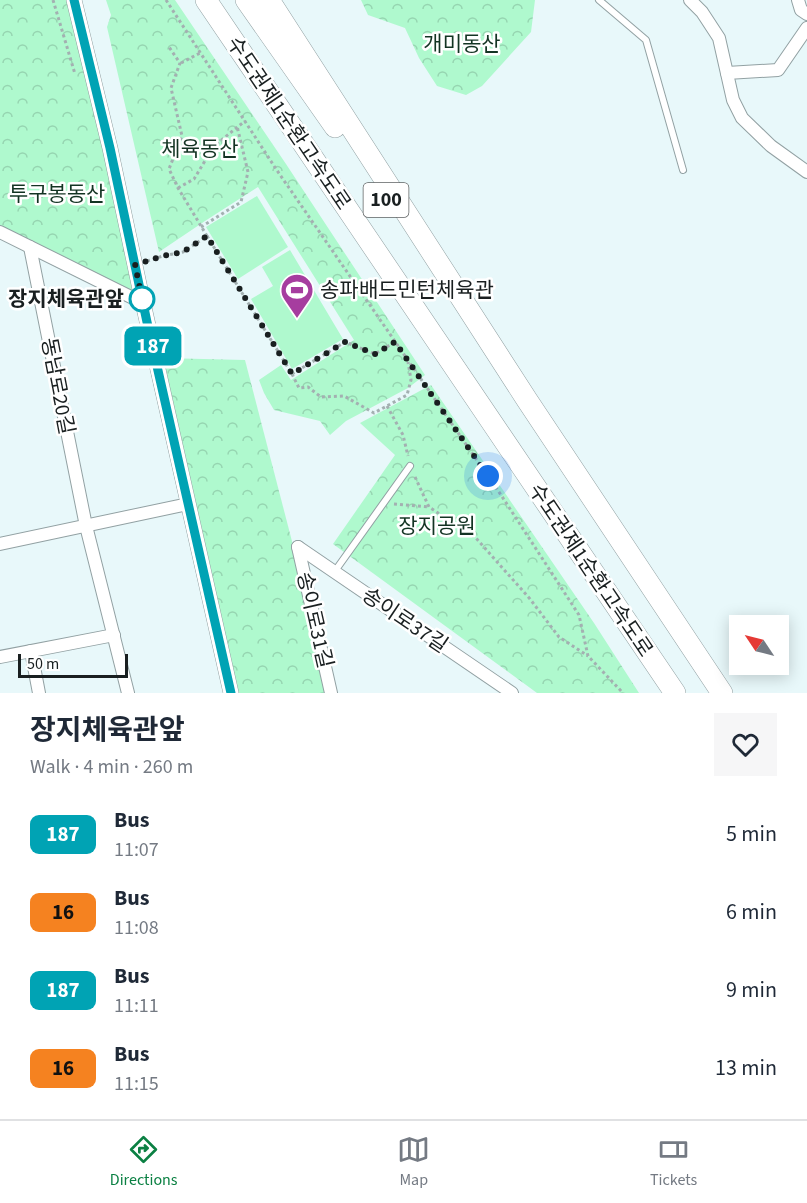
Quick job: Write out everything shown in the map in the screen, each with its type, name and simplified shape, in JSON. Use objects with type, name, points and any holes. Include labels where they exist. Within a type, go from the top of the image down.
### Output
[{"type":"highway","name":"수도권제1순환고속도로","points":[[206,0],[675,693]]},
{"type":"highway","name":"수도권제1순환고속도로","points":[[246,0],[527,400]]},
{"type":"highway","name":"수도권제1순환고속도로","points":[[269,0],[527,400],[722,693]]},
{"type":"street","points":[[74,0],[110,148],[231,693]]},
{"type":"street","points":[[690,0],[702,12],[719,38],[733,100],[742,118],[771,146],[807,172]]},
{"type":"street","points":[[798,0],[801,10],[807,14]]},
{"type":"street","points":[[728,73],[778,70],[807,28]]},
{"type":"street","points":[[0,232],[143,303]]},
{"type":"street","name":"동남로20길","points":[[30,247],[86,526],[128,693]]},
{"type":"street","points":[[0,544],[188,504]]},
{"type":"street","name":"송이로37길","points":[[298,548],[512,693]]},
{"type":"street","name":"송이로31길","points":[[298,548],[331,693]]},
{"type":"street","points":[[0,657],[114,635]]},
{"type":"street","points":[[31,651],[39,693]]},
{"type":"lane","points":[[599,0],[646,40],[683,170]]},
{"type":"lane","points":[[334,572],[410,466]]},
{"type":"path","points":[[166,0],[276,169],[501,495],[579,615],[588,657]]},
{"type":"path","points":[[169,47],[180,63]]},
{"type":"path","points":[[200,53],[180,63],[171,88],[182,136],[169,169],[201,227],[299,388],[308,387],[321,397],[344,396],[374,413],[407,395],[411,380],[408,360]]},
{"type":"path","points":[[178,188],[194,179],[214,146],[245,121]]},
{"type":"path","points":[[201,227],[241,202],[248,172],[237,126]]},
{"type":"path","points":[[135,265],[183,252],[207,236]]},
{"type":"path","points":[[292,374],[345,342],[375,354],[395,342]]},
{"type":"path","points":[[387,406],[403,435],[410,466],[429,507]]},
{"type":"path","points":[[383,503],[429,507],[476,538],[530,598],[560,637],[588,657],[623,693]]},
{"type":"green space","name":"투구봉동산","points":[[0,0],[68,0],[143,303],[0,233]]},
{"type":"green space","name":"체육동산","points":[[106,0],[175,0],[425,375],[408,388],[346,421],[330,435],[320,421],[274,410],[259,380],[281,365],[291,380],[354,340],[258,187],[159,252],[107,27],[111,15]]},
{"type":"green space","name":"개미동산","points":[[361,0],[535,0],[531,32],[482,86],[466,95],[437,86],[419,58],[405,28],[368,15]]},
{"type":"green space","points":[[257,196],[288,247],[238,279],[206,227]]},
{"type":"green space","name":"송파배드민턴체육관","points":[[290,250],[343,339],[292,369],[251,299],[273,286],[262,267]]},
{"type":"green space","points":[[162,358],[245,360],[294,549],[326,693],[236,693]]},
{"type":"green space","name":"장지공원","points":[[431,385],[594,623],[639,693],[537,693],[333,544],[395,455],[360,423]]},
{"type":"bus line","name":"187","points":[[74,0],[110,148],[231,693]]},
{"type":"place","name":"장지체육관앞","points":[[142,299]]},
{"type":"place","name":"송파배드민턴체육관","points":[[297,319]]},
{"type":"route","points":[[142,299],[143,303],[135,265],[183,252],[207,236],[292,374],[345,342],[375,354],[395,342],[488,476]]}]
